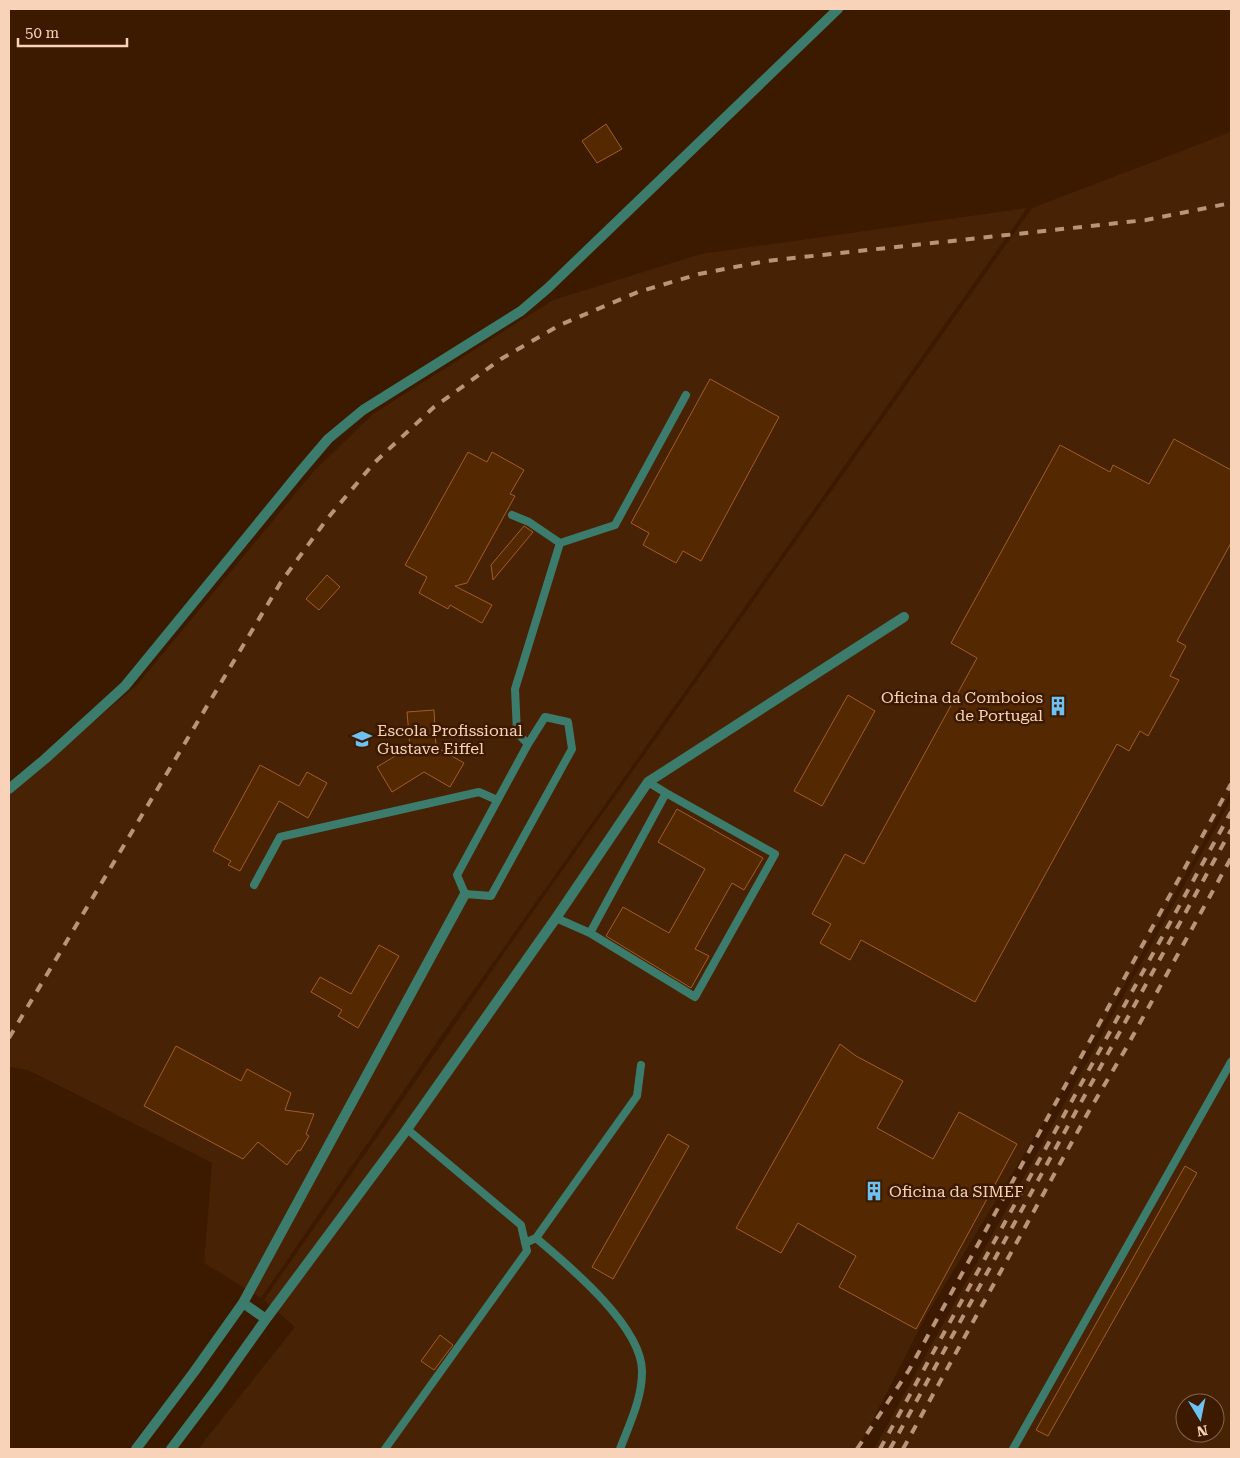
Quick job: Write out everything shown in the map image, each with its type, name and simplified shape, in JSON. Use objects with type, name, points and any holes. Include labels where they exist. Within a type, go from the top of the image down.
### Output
[{"type":"street","points":[[9,789],[45,760],[125,686],[328,440],[363,410],[521,311],[548,288],[838,9]]},
{"type":"street","points":[[171,1449],[407,1129],[556,918],[648,782],[904,617]]},
{"type":"street","points":[[136,1449],[194,1372],[243,1302],[465,894]]},
{"type":"street","points":[[243,1302],[266,1319]]},
{"type":"lane","points":[[560,543],[616,525],[686,395]]},
{"type":"lane","points":[[512,515],[529,522],[560,543]]},
{"type":"lane","points":[[528,744],[517,732],[515,689],[560,543]]},
{"type":"lane","points":[[545,717],[568,722],[572,749],[491,896],[465,894],[457,875],[497,800],[545,717]]},
{"type":"lane","points":[[556,918],[590,933],[695,997],[775,854],[648,782]]},
{"type":"lane","points":[[254,885],[280,838],[479,792],[497,800]]},
{"type":"lane","points":[[590,933],[666,793]]},
{"type":"lane","points":[[1013,1449],[1231,1062]]},
{"type":"lane","points":[[525,1243],[536,1238],[638,1096],[641,1065]]},
{"type":"lane","points":[[385,1449],[527,1251],[521,1225],[407,1129]]},
{"type":"lane","points":[[536,1238],[594,1289],[638,1350],[642,1372],[640,1392],[620,1449]]},
{"type":"shaded area","points":[[1231,132],[1231,792],[1103,1024],[926,1316],[858,1449],[198,1449],[295,1327],[264,1300],[530,916],[1032,208]]},
{"type":"shaded area","name":"Escola Profissional Gustave Eiffel","points":[[1027,208],[444,1032],[261,1298],[204,1263],[212,1163],[28,1070],[9,1067],[9,793],[137,685],[314,471],[373,414],[553,300],[701,254]]},
{"type":"shaded area","points":[[1231,800],[1231,1449],[874,1449]]},
{"type":"building","points":[[606,124],[622,149],[597,163],[582,141]]},
{"type":"building","points":[[710,379],[779,417],[701,561],[683,551],[676,563],[643,545],[649,533],[631,523]]},
{"type":"building","name":"Oficina da Comboios de Portugal","points":[[1174,439],[1231,470],[1231,543],[1177,641],[1186,646],[1170,676],[1179,680],[1148,736],[1140,731],[1129,751],[1117,744],[975,1002],[861,940],[850,960],[820,943],[831,924],[812,914],[845,854],[864,864],[977,658],[951,643],[1060,445],[1110,472],[1113,465],[1149,484]]},
{"type":"building","points":[[468,452],[487,462],[492,452],[524,470],[510,494],[515,496],[467,583],[455,586],[492,605],[482,623],[450,605],[448,609],[419,593],[427,577],[405,565]]},
{"type":"building","points":[[524,526],[533,532],[493,580],[491,565]]},
{"type":"building","points":[[327,575],[340,587],[319,610],[306,599]]},
{"type":"building","points":[[848,695],[875,711],[822,806],[794,791]]},
{"type":"building","points":[[434,710],[436,747],[464,763],[450,787],[424,772],[392,792],[377,767],[410,747],[407,712]]},
{"type":"building","points":[[260,765],[299,786],[307,772],[327,783],[308,818],[279,801],[240,871],[228,865],[231,861],[213,851]]},
{"type":"building","points":[[677,809],[763,858],[744,890],[732,883],[695,949],[709,956],[691,988],[606,936],[623,907],[669,933],[705,869],[658,842]]},
{"type":"building","points":[[379,945],[399,956],[358,1028],[338,1016],[342,1010],[311,992],[320,977],[351,994]]},
{"type":"building","name":"Oficina da SIMEF","points":[[840,1044],[856,1056],[903,1081],[877,1128],[933,1159],[959,1112],[1017,1144],[916,1329],[839,1287],[856,1256],[798,1223],[781,1253],[736,1228]]},
{"type":"building","points":[[176,1046],[241,1081],[247,1069],[291,1093],[285,1110],[314,1114],[306,1134],[309,1136],[300,1151],[298,1150],[287,1165],[258,1142],[243,1159],[144,1106]]},
{"type":"building","points":[[668,1134],[689,1146],[613,1279],[592,1267]]},
{"type":"building","points":[[1185,1166],[1197,1173],[1048,1436],[1036,1430]]},
{"type":"building","points":[[440,1335],[453,1345],[434,1370],[421,1361]]},
{"type":"railway","points":[[9,1038],[281,582],[327,519],[374,463],[434,407],[501,359],[560,325],[638,292],[699,274],[766,261],[1146,220],[1231,203]]},
{"type":"railway","points":[[857,1449],[909,1370],[1231,784]]},
{"type":"railway","points":[[880,1449],[1231,812]]},
{"type":"railway","points":[[890,1449],[1231,830]]},
{"type":"railway","points":[[903,1449],[1231,858]]},
{"type":"place","name":"Oficina da Comboios de Portugal","points":[[1058,706]]},
{"type":"place","name":"Escola Profissional Gustave Eiffel","points":[[362,739]]},
{"type":"place","name":"Oficina da SIMEF","points":[[874,1191]]}]
